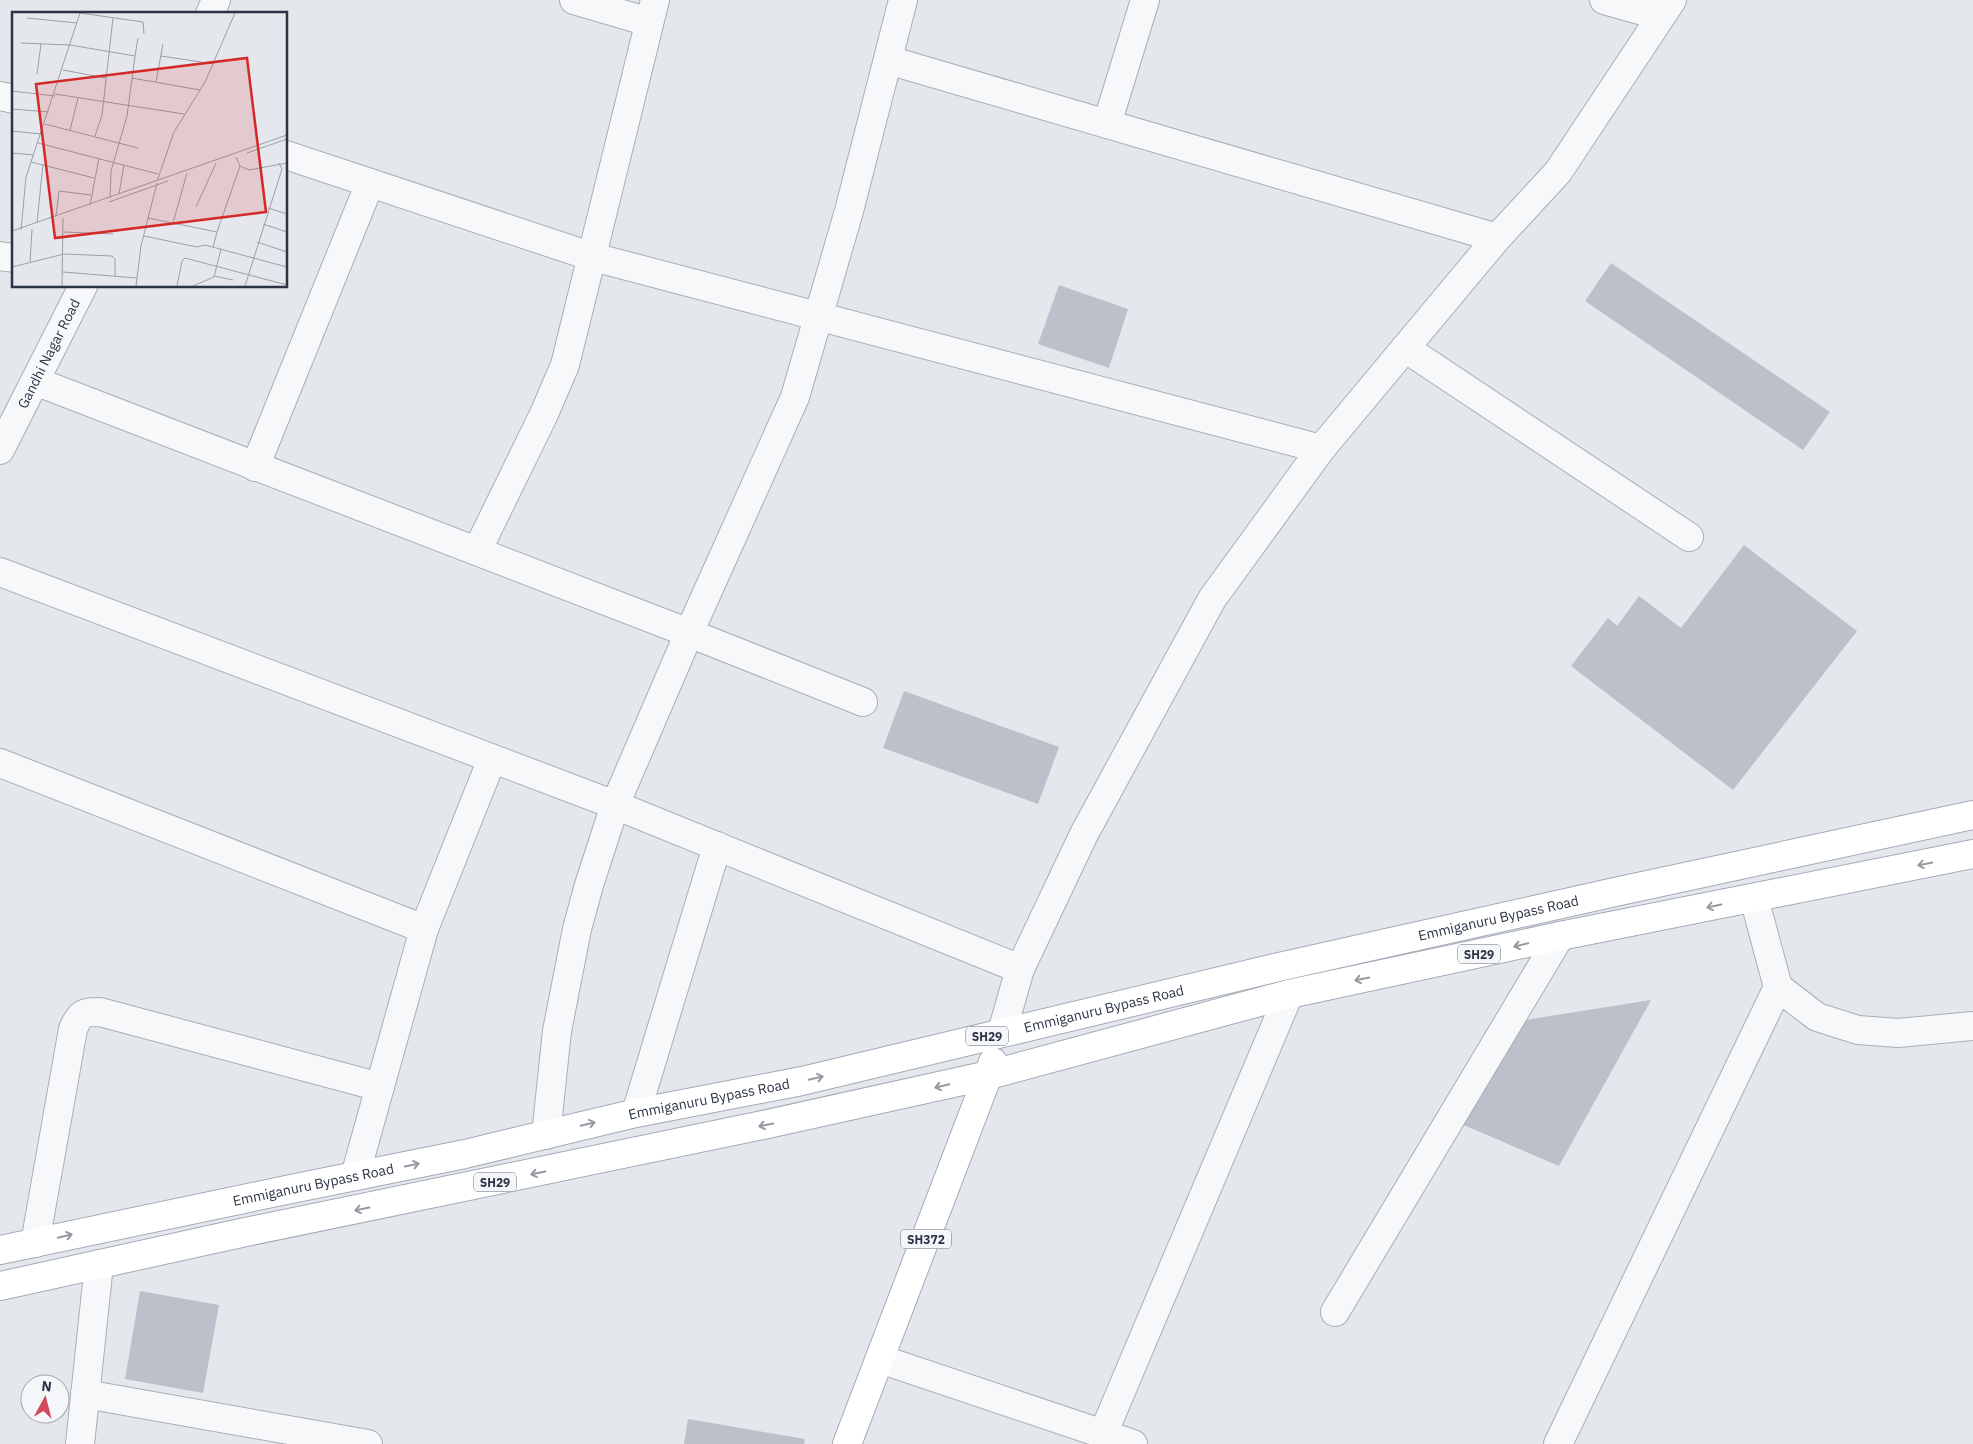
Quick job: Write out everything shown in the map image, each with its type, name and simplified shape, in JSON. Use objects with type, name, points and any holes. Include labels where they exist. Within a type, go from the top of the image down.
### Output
[{"type":"main road","name":"Emmiganuru Bypass Road","points":[[0,1250],[465,1154],[636,1113],[802,1081],[1283,966],[1973,815]]},
{"type":"main road","name":"SH29","points":[[0,1286],[763,1126],[989,1075],[1289,994],[1560,936],[1973,854]]},
{"type":"main road","name":"SH372","points":[[847,1444],[989,1075],[1002,1032]]},
{"type":"street","points":[[211,12],[216,0]]},
{"type":"street","points":[[477,551],[544,414],[565,365],[652,11],[574,0]]},
{"type":"street","points":[[546,1135],[557,1031],[576,928],[615,805],[689,633],[796,397],[820,317],[903,0]]},
{"type":"street","points":[[1106,124],[1145,0]]},
{"type":"street","points":[[1002,1032],[1020,969],[1084,834],[1212,599],[1320,449],[1497,238],[1558,172],[1666,8],[1604,0]]},
{"type":"street","points":[[888,60],[1497,238]]},
{"type":"street","points":[[288,156],[593,257],[1320,449]]},
{"type":"street","points":[[256,466],[370,183]]},
{"type":"street","name":"Gandhi Nagar Road","points":[[0,450],[82,288]]},
{"type":"street","points":[[1405,348],[1689,537]]},
{"type":"street","points":[[35,381],[863,702]]},
{"type":"street","points":[[0,572],[615,805],[1020,969]]},
{"type":"street","points":[[355,1176],[424,929],[492,759]]},
{"type":"street","points":[[0,763],[424,929]]},
{"type":"street","points":[[636,1113],[717,846]]},
{"type":"street","points":[[1754,898],[1778,987],[1817,1016],[1858,1030],[1898,1033],[1973,1026]]},
{"type":"street","points":[[1335,1312],[1560,936]]},
{"type":"street","points":[[1558,1444],[1778,987]]},
{"type":"street","points":[[1103,1434],[1289,994]]},
{"type":"street","points":[[34,1243],[73,1029],[78,1018],[87,1012],[100,1012],[380,1087]]},
{"type":"street","points":[[80,1444],[99,1264]]},
{"type":"street","points":[[880,1359],[1133,1444]]},
{"type":"street","points":[[85,1394],[368,1444]]},
{"type":"building","points":[[1611,263],[1830,412],[1803,450],[1585,301]]},
{"type":"building","points":[[1059,285],[1128,309],[1109,368],[1038,344]]},
{"type":"building","points":[[1744,545],[1857,631],[1733,790],[1571,666],[1608,618],[1617,626],[1639,596],[1681,628]]},
{"type":"building","points":[[904,691],[1059,747],[1038,804],[883,748]]},
{"type":"building","points":[[1651,1000],[1559,1166],[1452,1120],[1506,1023]]},
{"type":"building","points":[[140,1291],[219,1305],[203,1393],[125,1379]]},
{"type":"building","points":[[688,1419],[805,1439],[804,1444],[684,1444]]}]
